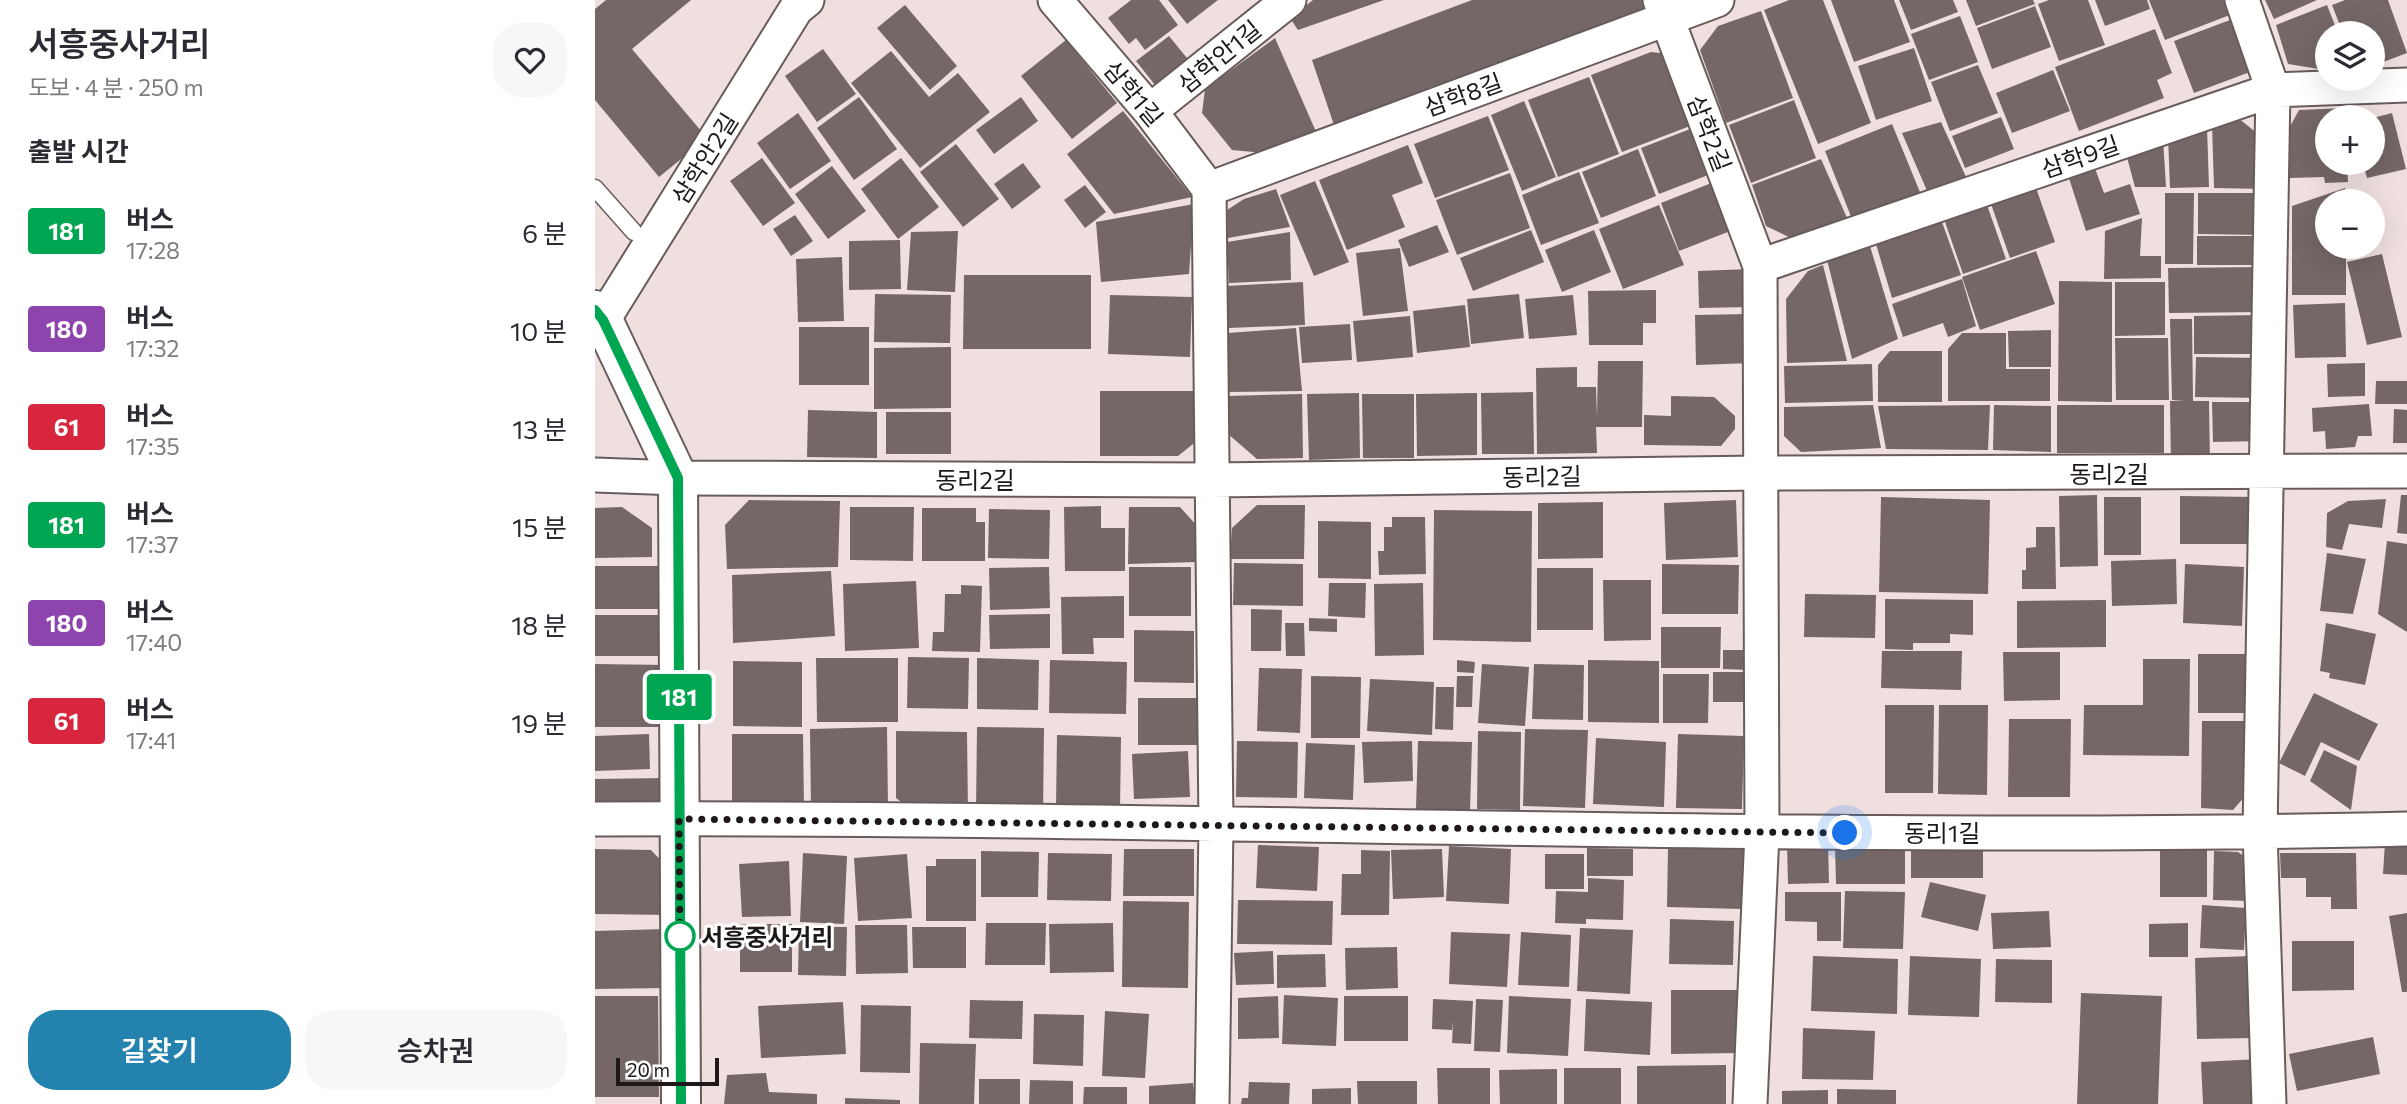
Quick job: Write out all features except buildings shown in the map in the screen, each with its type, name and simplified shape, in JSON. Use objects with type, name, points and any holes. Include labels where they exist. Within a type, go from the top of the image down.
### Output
[{"type":"street","name":"삼학안2길","points":[[599,315],[796,9],[807,0]]},
{"type":"street","name":"삼학1길","points":[[1055,0],[1150,111],[1209,189]]},
{"type":"street","name":"삼학안1길","points":[[1150,111],[1289,0]]},
{"type":"street","name":"삼학8길","points":[[1209,189],[1663,9],[1717,0]]},
{"type":"street","points":[[2242,0],[2273,90],[2269,473],[2260,832],[2269,1104]]},
{"type":"street","name":"삼학2길","points":[[1663,9],[1760,266]]},
{"type":"street","name":"삼학9길","points":[[1760,266],[2273,90],[2407,85]]},
{"type":"street","points":[[1209,189],[1216,825],[1212,1104]]},
{"type":"street","points":[[1750,1104],[1762,833],[1760,266]]},
{"type":"street","points":[[599,315],[678,478],[681,1104]]},
{"type":"street","name":"동리2길","points":[[595,475],[678,478],[1212,480],[1761,473],[2407,471]]},
{"type":"street","name":"동리1길","points":[[595,819],[1762,833],[2260,832],[2407,828]]},
{"type":"lane","points":[[595,188],[634,232]]},
{"type":"bus line","name":"181","points":[[595,310],[603,320],[678,478],[681,1104]]},
{"type":"place","name":"서흥중사거리","points":[[680,936]]},
{"type":"route","points":[[680,936],[680,948],[679,819],[1845,833]]}]
